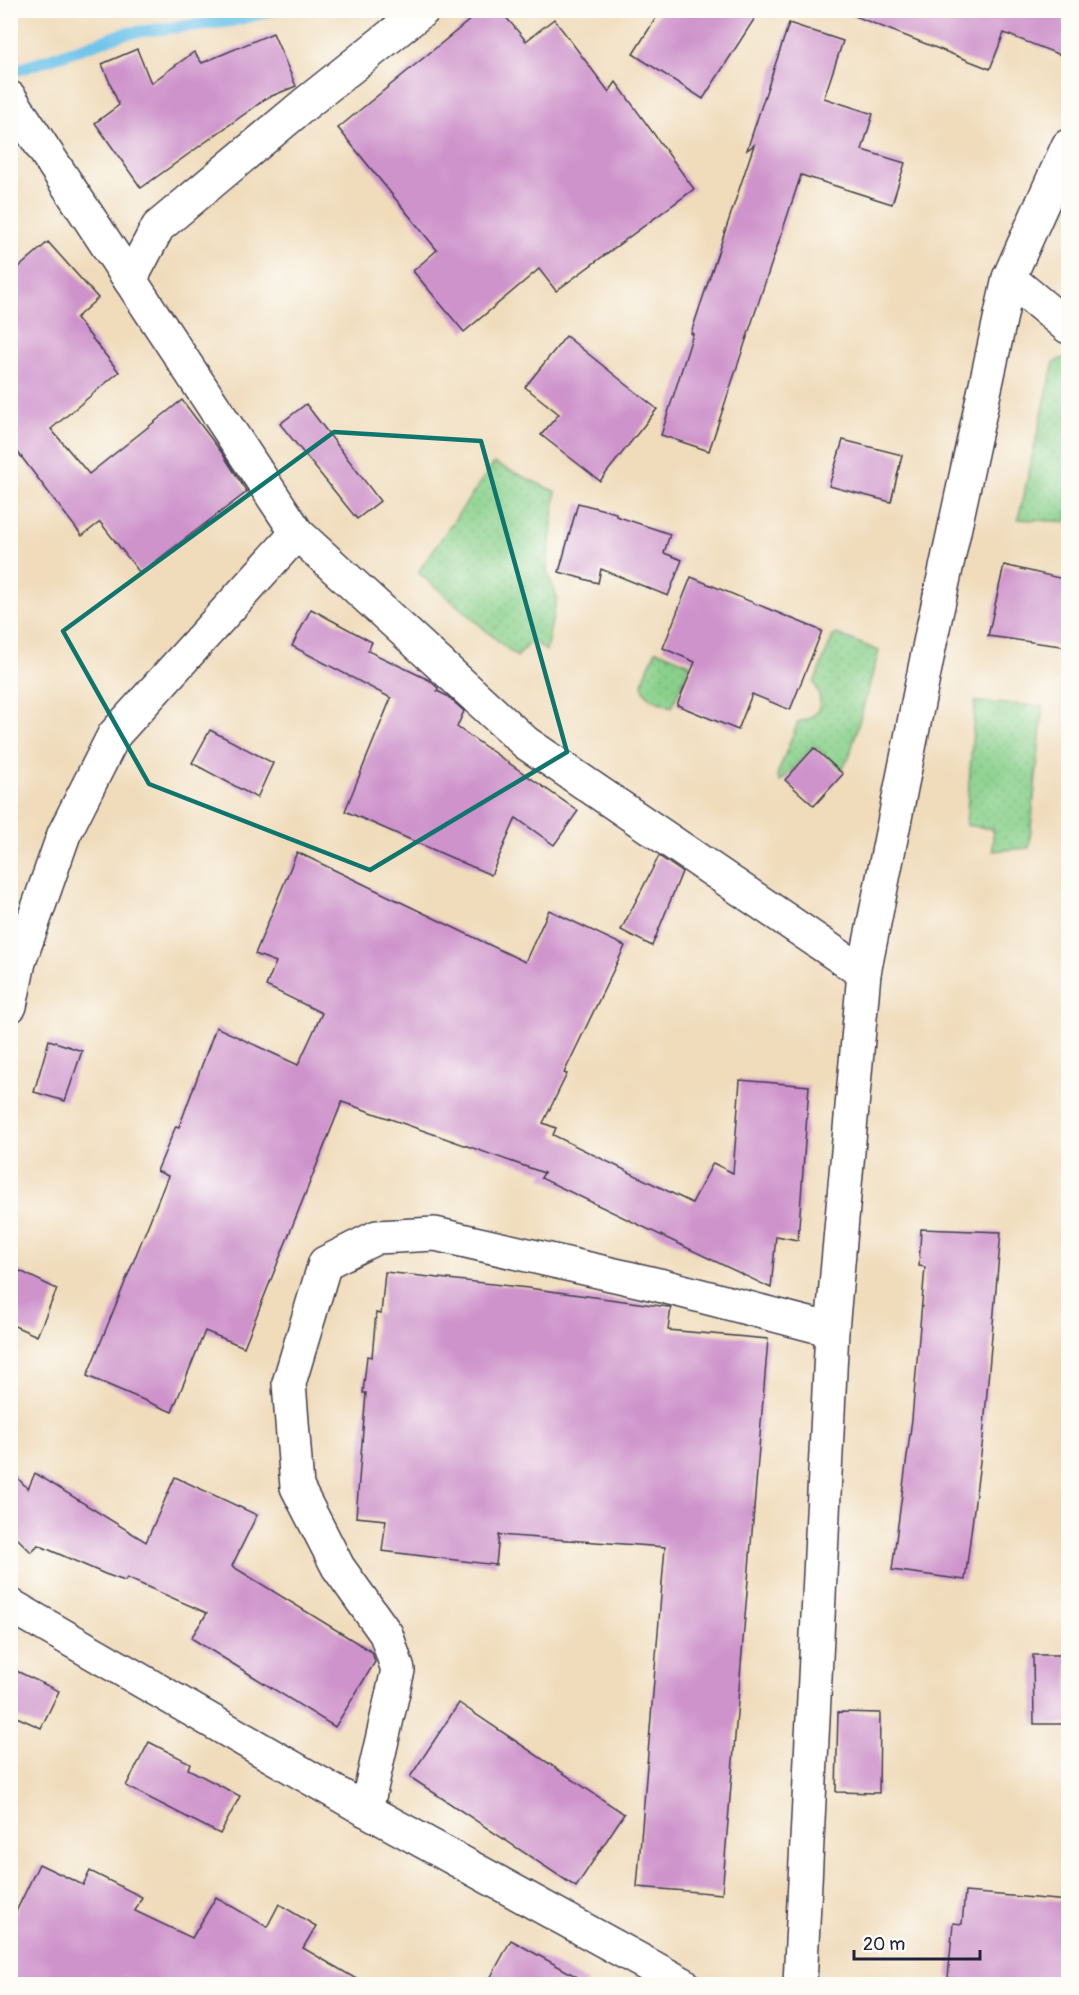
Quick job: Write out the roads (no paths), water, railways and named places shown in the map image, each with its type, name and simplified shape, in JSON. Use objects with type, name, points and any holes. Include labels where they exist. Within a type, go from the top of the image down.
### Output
[{"type":"street","points":[[130,280],[158,227],[305,104],[423,10]]},
{"type":"street","points":[[10,98],[297,533],[526,743],[864,973]]},
{"type":"street","points":[[800,1984],[832,1330],[864,973],[933,628],[1009,278],[1068,146]]},
{"type":"street","points":[[1009,278],[1068,327]]},
{"type":"street","points":[[10,1006],[19,962],[64,834],[114,735],[297,533]]},
{"type":"street","points":[[366,1810],[398,1670],[386,1634],[338,1567],[297,1487],[289,1383],[325,1263],[377,1237],[435,1234],[659,1285],[832,1330]]},
{"type":"street","points":[[10,1605],[366,1810],[683,1984]]},
{"type":"waterway","points":[[15,71],[126,33],[232,21],[274,10]]}]
